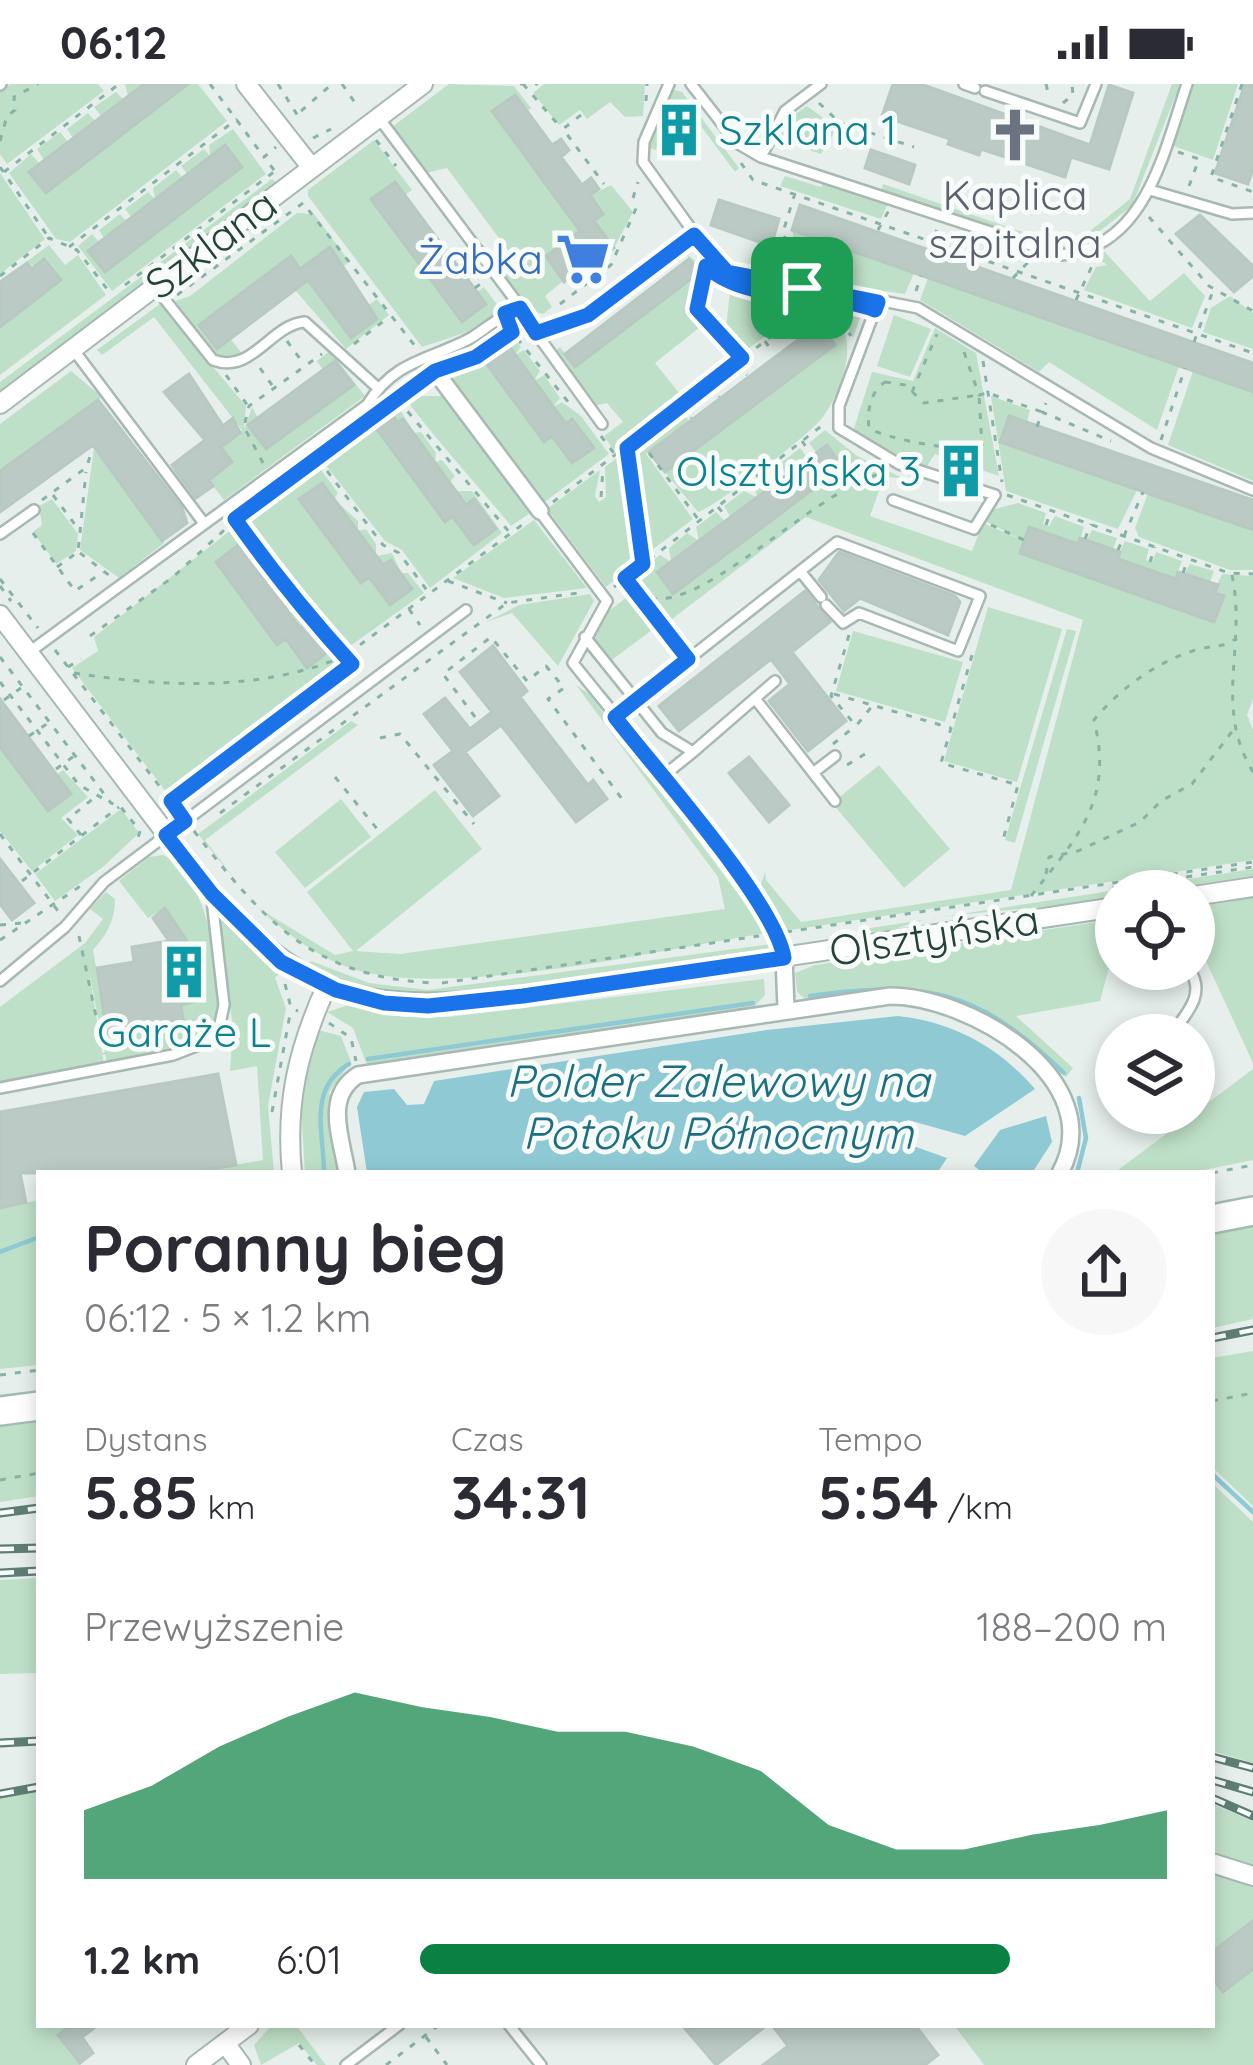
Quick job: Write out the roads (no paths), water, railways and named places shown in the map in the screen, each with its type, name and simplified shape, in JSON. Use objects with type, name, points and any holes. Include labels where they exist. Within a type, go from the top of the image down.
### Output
[{"type":"main road","points":[[1215,1218],[1253,1211]]},
{"type":"main road","points":[[0,1411],[36,1406]]},
{"type":"street","points":[[246,84],[312,168]]},
{"type":"street","name":"Szklana","points":[[0,404],[158,293],[312,168],[372,112],[423,84]]},
{"type":"street","points":[[435,371],[540,511]]},
{"type":"street","name":"Olsztyńska","points":[[0,615],[39,644],[178,826],[212,894],[281,962],[327,985],[384,1003],[428,1006],[781,944],[1095,909]]},
{"type":"street","points":[[1215,893],[1253,887]]},
{"type":"street","points":[[781,944],[786,1008]]},
{"type":"street","points":[[292,1170],[292,1084],[327,985]]},
{"type":"street","points":[[347,1170],[336,1104],[342,1089],[358,1075],[786,1008],[911,996],[980,1021],[1038,1064],[1068,1104],[1073,1134],[1061,1170]]},
{"type":"street","points":[[1215,1864],[1253,1876]]},
{"type":"street","points":[[196,2065],[245,2028]]},
{"type":"street","points":[[225,2043],[242,2065]]},
{"type":"lane","points":[[669,84],[644,142],[644,162],[694,235],[727,272],[909,307],[959,328],[1157,452],[1253,490]]},
{"type":"lane","points":[[691,84],[736,143],[760,157],[1043,250],[1082,254],[1110,238],[1140,207],[1187,84]]},
{"type":"lane","points":[[760,157],[785,111],[821,84]]},
{"type":"lane","points":[[974,88],[1079,123],[1096,84]]},
{"type":"lane","points":[[372,112],[602,424]]},
{"type":"lane","points":[[1150,190],[1232,214],[1253,213]]},
{"type":"lane","points":[[536,333],[588,315],[694,235]]},
{"type":"lane","points":[[158,293],[213,360],[238,362],[298,322],[313,326],[379,389]]},
{"type":"lane","points":[[878,302],[839,406],[839,428],[899,464],[995,495],[974,529],[893,500]]},
{"type":"lane","points":[[39,644],[367,405],[379,389],[422,355],[468,340],[505,313],[520,308]]},
{"type":"lane","points":[[74,349],[203,522]]},
{"type":"lane","points":[[0,534],[37,506]]},
{"type":"lane","points":[[540,511],[607,601],[573,663],[662,777],[781,944]]},
{"type":"lane","points":[[615,717],[837,542],[980,596],[960,650]]},
{"type":"lane","points":[[800,572],[843,623],[859,613],[973,654]]},
{"type":"lane","points":[[0,981],[68,923],[104,882],[466,610]]},
{"type":"lane","points":[[902,645],[906,631]]},
{"type":"lane","points":[[585,637],[662,734],[693,752]]},
{"type":"lane","points":[[662,777],[775,681]]},
{"type":"lane","points":[[757,701],[835,800]]},
{"type":"lane","points":[[814,773],[835,756]]},
{"type":"lane","points":[[0,1088],[188,1051],[222,1031],[224,1005],[212,894]]},
{"type":"lane","points":[[346,2065],[395,2028]]},
{"type":"lane","points":[[511,2028],[541,2065]]},
{"type":"water","name":"Polder Zalewowy na Potoku Północnym","points":[[898,1016],[918,1019],[974,1039],[1035,1089],[965,1136],[908,1120],[905,1143],[947,1158],[939,1170],[367,1170],[357,1107],[364,1092],[394,1089],[407,1105],[424,1104],[434,1081],[767,1030]]},
{"type":"water","points":[[1046,1116],[1052,1142],[1034,1170],[979,1170],[974,1166],[1000,1130]]},
{"type":"waterway","points":[[810,996],[886,989],[948,997],[1004,1023],[1064,1073]]},
{"type":"waterway","points":[[368,1059],[753,1003]]},
{"type":"waterway","points":[[324,1170],[323,1099],[327,1086],[349,1064]]},
{"type":"waterway","points":[[1078,1170],[1086,1138],[1079,1098]]},
{"type":"waterway","points":[[0,1252],[36,1238]]},
{"type":"waterway","points":[[1215,1477],[1253,1512]]},
{"type":"railway","points":[[1215,1337],[1253,1330]]},
{"type":"railway","points":[[0,1513],[36,1508]]},
{"type":"railway","points":[[0,1549],[36,1548]]},
{"type":"railway","points":[[0,1573],[36,1571]]},
{"type":"railway","points":[[0,1743],[36,1741]]},
{"type":"railway","points":[[1215,1758],[1253,1768]]},
{"type":"railway","points":[[1215,1781],[1253,1792]]},
{"type":"railway","points":[[0,1794],[36,1788]]},
{"type":"railway","points":[[1215,1799],[1253,1816]]},
{"type":"place","name":"Szklana 1","points":[[679,130]]},
{"type":"place","name":"Kaplica szpitalna","points":[[1015,135]]},
{"type":"place","name":"Żabka","points":[[583,259]]},
{"type":"place","name":"Olsztyńska 3","points":[[961,471]]},
{"type":"place","name":"Garaże L","points":[[184,972]]}]
